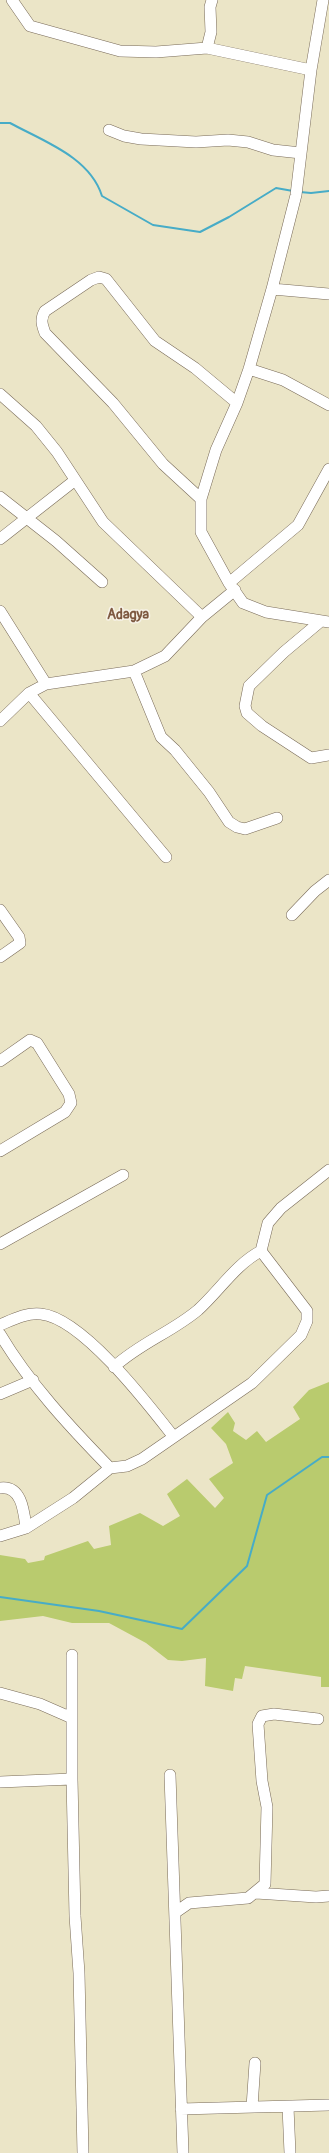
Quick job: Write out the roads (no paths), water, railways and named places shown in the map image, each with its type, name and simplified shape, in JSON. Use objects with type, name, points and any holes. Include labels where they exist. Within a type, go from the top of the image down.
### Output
[{"type":"street","points":[[12,0],[30,26],[120,51],[156,52],[207,48],[311,70]]},
{"type":"street","points":[[207,48],[211,32],[210,7],[212,0]]},
{"type":"street","points":[[323,0],[311,70],[297,191],[272,289],[249,369],[237,403],[216,450],[201,499],[201,532],[243,603],[266,612],[325,621]]},
{"type":"street","points":[[109,130],[124,136],[141,139],[196,142],[228,140],[248,142],[273,150],[301,153]]},
{"type":"street","points":[[201,499],[163,464],[113,402],[45,334],[41,322],[42,315],[45,311],[91,280],[99,277],[106,279],[155,341],[195,368],[237,403]]},
{"type":"street","points":[[272,289],[329,294]]},
{"type":"street","points":[[249,369],[283,380],[329,405]]},
{"type":"street","points":[[0,394],[36,426],[56,452],[74,481],[103,522],[202,617]]},
{"type":"street","points":[[0,720],[29,693],[46,684],[134,671],[165,656],[232,586],[298,525],[329,469]]},
{"type":"street","points":[[0,539],[26,517],[74,481]]},
{"type":"street","points":[[0,497],[26,517],[102,582]]},
{"type":"street","points":[[0,611],[46,684]]},
{"type":"street","points":[[325,621],[284,652],[249,686],[245,706],[247,713],[262,726],[311,758],[329,755]]},
{"type":"street","points":[[134,671],[161,737],[175,750],[209,792],[229,822],[237,827],[246,829],[276,818]]},
{"type":"street","points":[[29,693],[166,857]]},
{"type":"street","points":[[292,915],[315,891],[329,880]]},
{"type":"street","points":[[0,910],[19,937],[20,943],[0,957]]},
{"type":"street","points":[[0,1061],[30,1040],[37,1042],[65,1088],[72,1103],[66,1112],[0,1151]]},
{"type":"street","points":[[114,1367],[136,1348],[179,1324],[198,1310],[246,1261],[261,1252],[268,1223],[277,1213],[292,1198],[329,1170]]},
{"type":"street","points":[[0,1244],[123,1175]]},
{"type":"street","points":[[0,1536],[26,1528],[73,1498],[110,1468],[127,1466],[142,1459],[173,1436],[252,1383],[301,1335],[308,1321],[307,1311],[261,1252]]},
{"type":"street","points":[[0,1325],[30,1314],[42,1314],[68,1325],[80,1333],[114,1367],[149,1405],[173,1436]]},
{"type":"street","points":[[0,1334],[17,1362],[80,1437],[110,1468]]},
{"type":"street","points":[[0,1394],[33,1380]]},
{"type":"street","points":[[0,1488],[7,1487],[11,1489],[19,1498],[26,1528]]},
{"type":"street","points":[[72,1655],[74,1916],[80,1973],[83,2153]]},
{"type":"street","points":[[0,1692],[40,1704],[72,1718]]},
{"type":"street","points":[[176,1912],[189,1903],[248,1898],[256,1893],[264,1884],[267,1841],[267,1807],[262,1781],[258,1724],[262,1716],[274,1714],[318,1719]]},
{"type":"street","points":[[170,1775],[176,1912],[183,2153]]},
{"type":"street","points":[[0,1782],[72,1779]]},
{"type":"street","points":[[256,1893],[316,1897],[329,1896]]},
{"type":"street","points":[[252,2107],[255,2063]]},
{"type":"street","points":[[181,2109],[329,2105]]},
{"type":"street","points":[[288,2107],[290,2153]]},
{"type":"waterway","points":[[0,123],[10,123],[64,152],[87,171],[96,182],[102,196],[153,225],[200,232],[229,217],[276,188],[293,191]]},
{"type":"waterway","points":[[300,192],[311,193],[329,191]]},
{"type":"waterway","points":[[0,1597],[99,1611],[182,1629],[247,1566],[267,1495],[322,1457],[329,1457]]},
{"type":"district","name":"Adagya","points":[[128,615]]}]
